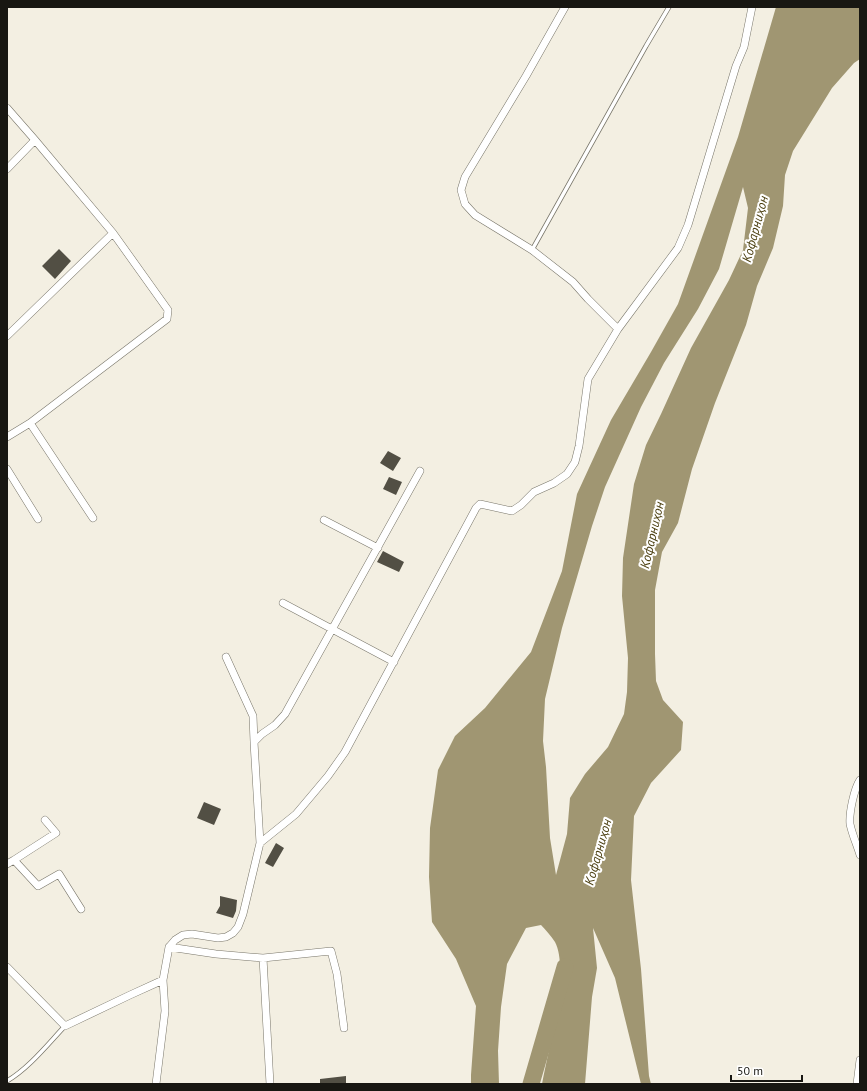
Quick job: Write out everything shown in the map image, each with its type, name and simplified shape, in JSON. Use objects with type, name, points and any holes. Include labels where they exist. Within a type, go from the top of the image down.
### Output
[{"type":"street","points":[[565,7],[526,76],[465,177],[461,190],[464,204],[475,214],[532,250],[573,282],[618,329]]},
{"type":"street","points":[[260,843],[296,814],[328,776],[345,752],[476,508],[480,504],[484,504],[512,511],[521,505],[534,492],[554,483],[567,474],[575,462],[579,446],[588,379],[618,329],[678,248],[688,225],[736,66],[744,47],[752,7]]},
{"type":"street","points":[[7,108],[36,140],[113,233],[168,310],[168,316],[162,324],[30,424],[7,437]]},
{"type":"street","points":[[7,168],[36,140]]},
{"type":"street","points":[[7,336],[113,233]]},
{"type":"street","points":[[30,424],[93,518]]},
{"type":"street","points":[[7,469],[38,519]]},
{"type":"street","points":[[254,742],[275,725],[285,714],[420,471]]},
{"type":"street","points":[[324,520],[378,548]]},
{"type":"street","points":[[283,603],[394,662]]},
{"type":"street","points":[[156,1084],[165,1011],[163,980],[169,947],[175,940],[183,935],[192,934],[218,938],[226,937],[238,927],[243,914],[260,843],[253,716],[226,657]]},
{"type":"street","points":[[860,780],[856,786],[850,824],[860,855]]},
{"type":"street","points":[[7,864],[56,833],[45,820]]},
{"type":"street","points":[[14,860],[38,886],[59,874],[81,909]]},
{"type":"street","points":[[169,947],[216,954],[263,958],[331,951],[337,974],[344,1028]]},
{"type":"street","points":[[263,958],[270,1084]]},
{"type":"street","points":[[7,967],[65,1026],[163,980]]},
{"type":"street","points":[[857,1084],[860,1060]]},
{"type":"lane","points":[[532,250],[669,7]]},
{"type":"lane","points":[[7,1081],[14,1077],[38,1055],[65,1026]]},
{"type":"water","points":[[776,7],[860,7],[860,59],[854,63],[832,88],[793,151],[785,175],[783,206],[773,248],[757,286],[746,325],[715,403],[692,469],[678,523],[662,552],[655,590],[656,681],[663,700],[683,722],[681,750],[651,783],[634,816],[631,880],[641,969],[649,1076],[651,1084],[641,1084],[615,978],[593,928],[597,968],[592,997],[585,1084],[542,1084],[553,1032],[559,991],[560,971],[559,955],[555,942],[541,925],[526,928],[507,964],[501,1007],[498,1051],[499,1084],[471,1084],[476,1006],[456,959],[432,922],[429,877],[430,828],[438,770],[455,736],[485,708],[531,652],[562,571],[577,494],[611,420],[678,304],[738,137]],"holes":[[[743,187],[748,208],[743,250],[729,280],[691,348],[646,445],[634,484],[623,558],[622,596],[628,658],[627,692],[624,714],[608,747],[585,774],[570,798],[567,834],[556,875],[550,838],[543,741],[545,699],[562,628],[605,487],[641,407],[664,363],[698,309],[719,269]]]},
{"type":"building","points":[[59,249],[71,261],[55,279],[42,266]]},
{"type":"building","points":[[388,451],[401,458],[393,471],[380,463]]},
{"type":"building","points":[[389,477],[402,482],[396,495],[383,489]]},
{"type":"building","points":[[383,551],[404,562],[399,572],[377,562]]},
{"type":"building","points":[[204,802],[221,809],[214,825],[197,818]]},
{"type":"building","points":[[276,843],[284,848],[273,867],[265,863]]},
{"type":"building","points":[[220,896],[237,900],[236,911],[233,918],[216,913],[220,906]]},
{"type":"building","points":[[346,1076],[346,1084],[320,1084],[320,1079]]},
{"type":"waterway","name":"Кофарниҳон","points":[[531,1084],[565,967]]}]
